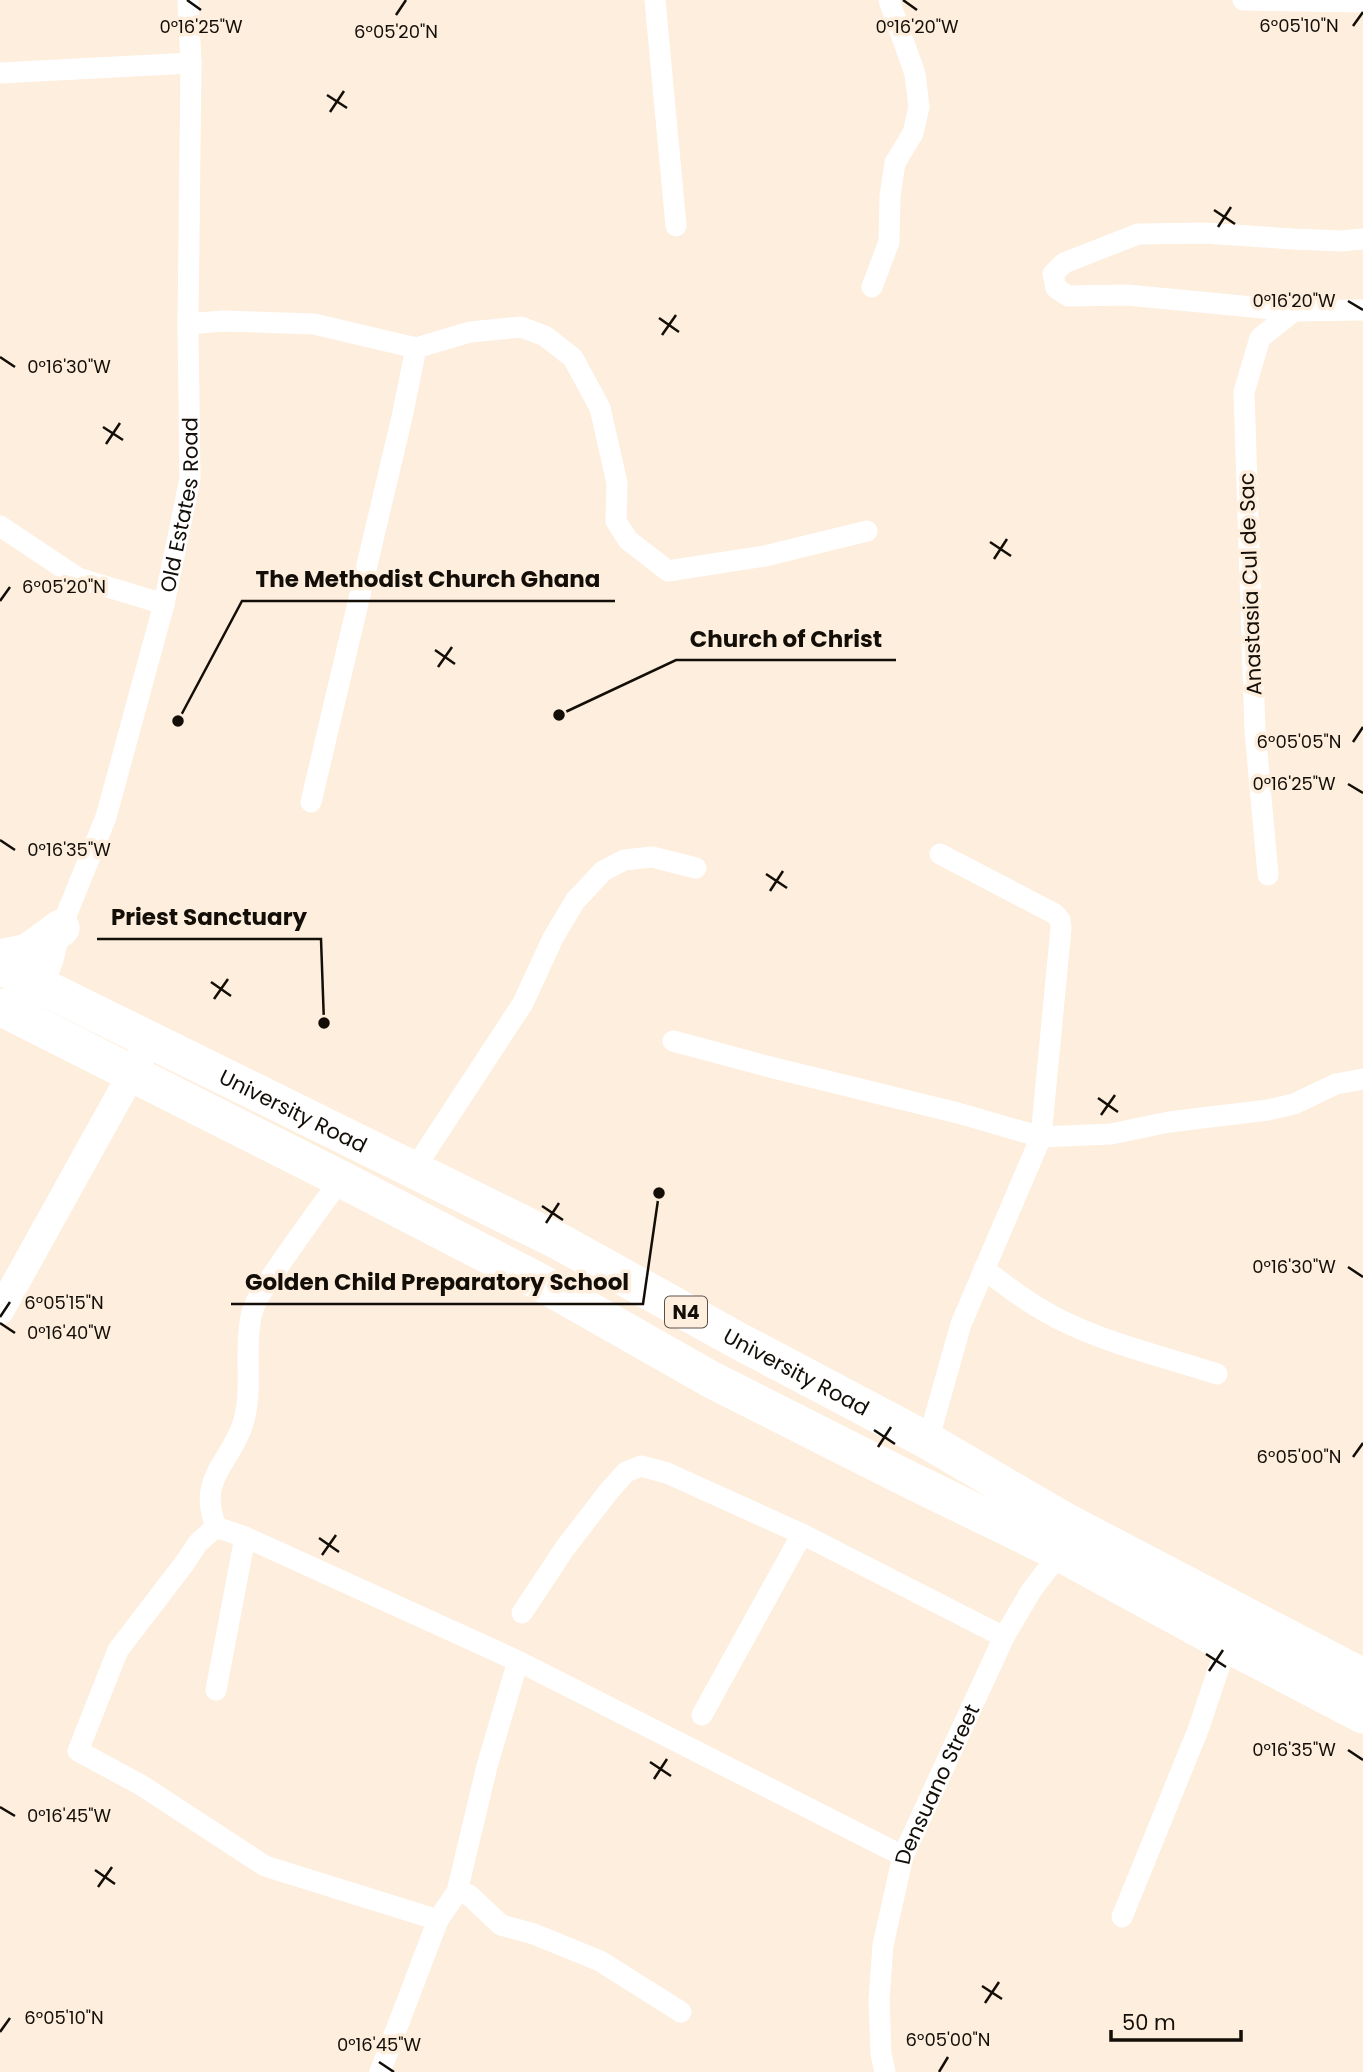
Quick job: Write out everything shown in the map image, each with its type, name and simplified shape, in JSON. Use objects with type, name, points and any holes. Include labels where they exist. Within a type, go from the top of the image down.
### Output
[{"type":"highway","points":[[0,958],[28,952],[61,928]]},
{"type":"highway","name":"University Road","points":[[0,965],[560,1242],[928,1441],[1063,1537],[1227,1644],[1363,1715]]},
{"type":"highway","name":"University Road","points":[[15,1015],[341,1178],[536,1280],[712,1380],[904,1477],[1063,1537],[1363,1678]]},
{"type":"street","name":"Old Estates Road","points":[[15,1015],[43,987],[61,928],[106,817],[164,604],[190,479],[188,324],[191,63],[188,0]]},
{"type":"street","points":[[655,0],[676,226]]},
{"type":"street","points":[[872,287],[889,242],[894,163],[912,133],[919,107],[915,74],[889,0]]},
{"type":"street","points":[[1243,0],[1363,2]]},
{"type":"street","points":[[0,73],[191,63]]},
{"type":"street","points":[[1363,239],[1293,240],[1203,233],[1138,234],[1064,263],[1053,274],[1056,288],[1068,296],[1128,295],[1294,311],[1363,310]]},
{"type":"street","name":"Anastasia Cul de Sac","points":[[1268,875],[1255,731],[1244,392],[1260,338],[1294,311]]},
{"type":"street","points":[[188,324],[223,321],[314,324],[416,348],[470,332],[520,327],[545,336],[573,358],[600,408],[617,483],[616,522],[628,540],[668,571],[765,556],[867,531]]},
{"type":"street","points":[[311,802],[416,348]]},
{"type":"street","points":[[0,526],[78,578],[164,604]]},
{"type":"street","points":[[928,1441],[961,1324],[1041,1137],[1061,928],[1060,920],[1055,914],[940,855]]},
{"type":"street","points":[[413,1171],[523,1003],[553,938],[575,901],[603,871],[624,860],[652,857],[696,868]]},
{"type":"street","points":[[0,1311],[151,1039]]},
{"type":"street","points":[[673,1041],[906,1099],[1041,1137],[1111,1134],[1208,1116],[1268,1110],[1294,1104],[1336,1084],[1363,1079]]},
{"type":"street","points":[[216,1527],[211,1513],[211,1485],[241,1429],[246,1410],[251,1315],[294,1243],[341,1178]]},
{"type":"street","points":[[984,1269],[1022,1298],[1069,1324],[1217,1374]]},
{"type":"street","points":[[522,1613],[565,1548],[609,1491],[626,1472],[641,1466],[667,1473],[802,1534],[1003,1637]]},
{"type":"street","points":[[216,1527],[245,1536],[518,1661],[903,1856]]},
{"type":"street","points":[[216,1527],[198,1543],[118,1650],[78,1751],[141,1785],[265,1866],[438,1920]]},
{"type":"street","points":[[702,1715],[802,1534]]},
{"type":"street","points":[[216,1690],[245,1536]]},
{"type":"street","name":"Densuano Street","points":[[885,2072],[881,2054],[879,2000],[883,1945],[903,1856],[1003,1637],[1063,1537]]},
{"type":"street","points":[[1122,1917],[1198,1730],[1227,1644]]},
{"type":"street","points":[[380,2072],[438,1920],[457,1892],[487,1766],[518,1661]]},
{"type":"street","points":[[457,1892],[470,1895],[501,1925],[534,1934],[600,1961],[681,2012]]},
{"type":"place","name":"Church of Christ","points":[[559,715]]},
{"type":"place","name":"The Methodist Church Ghana","points":[[178,721]]},
{"type":"place","name":"Priest Sanctuary","points":[[324,1023]]},
{"type":"place","name":"Golden Child Preparatory School","points":[[659,1193]]}]
